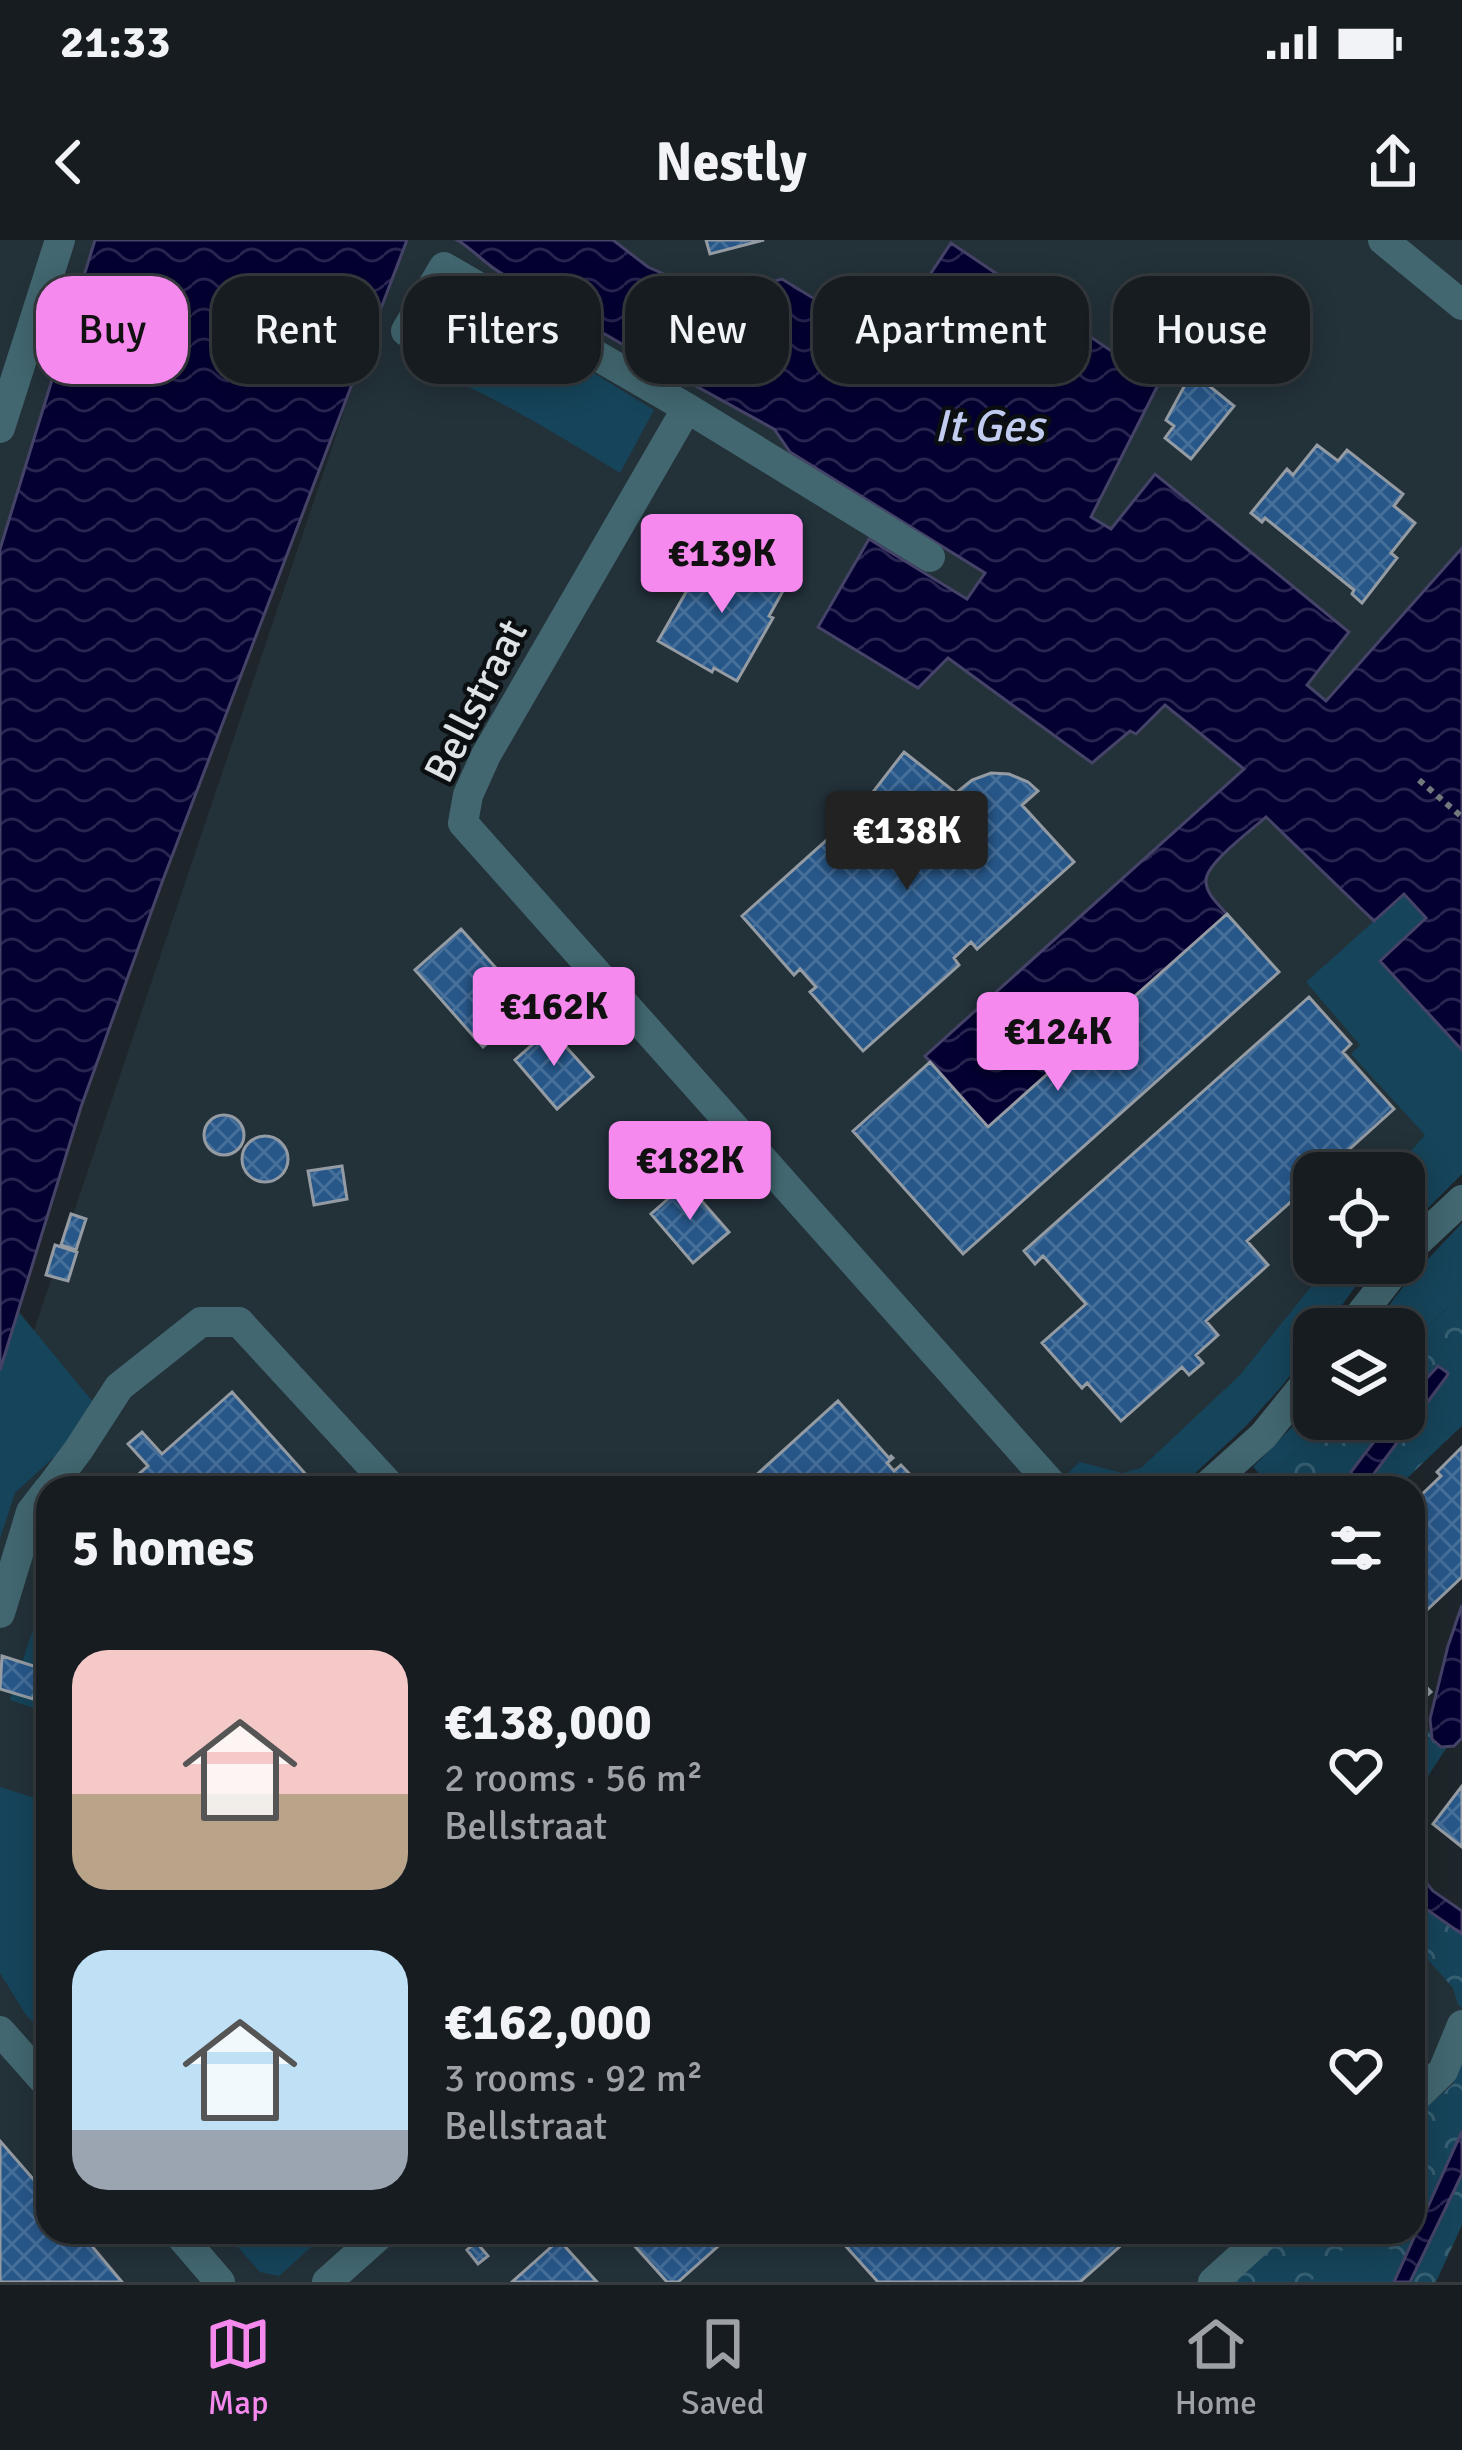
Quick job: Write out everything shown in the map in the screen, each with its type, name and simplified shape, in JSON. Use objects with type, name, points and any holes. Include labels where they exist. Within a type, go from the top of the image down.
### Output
[{"type":"street","points":[[0,428],[60,240]]},
{"type":"street","points":[[1383,240],[1462,305]]},
{"type":"street","points":[[601,357],[930,557]]},
{"type":"street","name":"Bellstraat","points":[[687,407],[486,755],[468,795],[463,823],[1044,1476]]},
{"type":"street","points":[[1425,1235],[1462,1200]]},
{"type":"street","points":[[1365,1308],[1384,1284]]},
{"type":"street","points":[[59,1476],[119,1387],[202,1322],[239,1322],[381,1476]]},
{"type":"street","points":[[1218,1476],[1263,1436],[1293,1398]]},
{"type":"street","points":[[0,1613],[36,1506]]},
{"type":"street","points":[[1425,2088],[1442,2071],[1462,2025]]},
{"type":"street","points":[[0,2031],[36,2072]]},
{"type":"street","points":[[187,2244],[220,2282]]},
{"type":"street","points":[[327,2282],[370,2244]]},
{"type":"street","points":[[1213,2282],[1255,2244]]},
{"type":"path","points":[[1419,780],[1461,815]]},
{"type":"shaded area","points":[[0,240],[103,240],[91,276],[36,276],[36,384],[55,384],[0,546]]},
{"type":"shaded area","points":[[402,240],[461,240],[521,276],[403,276],[403,384],[601,384],[601,324],[625,339],[625,384],[701,384],[1045,591],[1462,943],[1462,1153],[1425,1166],[1425,1152],[1293,1152],[1293,1284],[1347,1284],[1327,1308],[1293,1308],[1293,1346],[1177,1476],[36,1476],[36,2244],[1338,2244],[1304,2282],[0,2282],[0,1431],[353,384],[379,384],[379,308]]},
{"type":"shaded area","points":[[613,240],[1462,240],[1462,548],[1327,701],[1307,686],[1349,631],[1155,475],[1110,530],[1090,517],[1022,384],[1089,384],[1089,276],[967,276],[951,244],[929,276],[813,276],[813,298],[789,283],[789,276],[668,276]]},
{"type":"shaded area","points":[[1425,1924],[1462,1963],[1462,2107],[1425,2148]]},
{"type":"green space","points":[[601,378],[654,410],[620,473],[461,384],[601,384]]},
{"type":"green space","points":[[1404,894],[1427,919],[1380,961],[1462,1050],[1462,1174],[1425,1211],[1425,1152],[1410,1152],[1425,1135],[1351,1054],[1360,1045],[1306,982]]},
{"type":"green space","points":[[1462,1223],[1462,1294],[1425,1329],[1425,1308],[1387,1308],[1405,1284],[1425,1284],[1425,1262]]},
{"type":"green space","points":[[1313,1284],[1355,1287],[1340,1308],[1294,1308]]},
{"type":"green space","points":[[1462,1294],[1462,1346],[1444,1370],[1440,1367],[1425,1379],[1425,1329]]},
{"type":"green space","points":[[1293,1309],[1293,1372],[1246,1426],[1192,1476],[1068,1476],[1080,1462],[1122,1473],[1141,1468],[1240,1375]]},
{"type":"green space","points":[[18,1311],[102,1413],[15,1493],[0,1538],[0,1370]]},
{"type":"green space","points":[[1462,1346],[1462,1426],[1451,1436],[1425,1413],[1447,1376],[1444,1370]]},
{"type":"green space","points":[[1425,1413],[1451,1436],[1409,1476],[1372,1476],[1399,1440],[1425,1440]]},
{"type":"green space","points":[[1293,1426],[1293,1440],[1308,1440],[1271,1476],[1261,1476],[1253,1467]]},
{"type":"green space","points":[[1308,1440],[1375,1440],[1352,1471],[1363,1476],[1271,1476]]},
{"type":"green space","points":[[36,1620],[36,1709],[10,1700]]},
{"type":"green space","points":[[1431,1731],[1432,1739],[1447,1747],[1425,1781],[1425,1732]]},
{"type":"green space","points":[[0,1787],[36,1798],[36,2025],[0,1973]]},
{"type":"green space","points":[[1425,1908],[1462,1934],[1462,2008],[1453,1988],[1425,1956]]},
{"type":"green space","points":[[1462,2060],[1462,2131],[1425,2212],[1425,2108],[1453,2084]]},
{"type":"green space","points":[[1462,2174],[1462,2225],[1436,2282],[1410,2282]]},
{"type":"green space","points":[[235,2244],[315,2244],[279,2276],[260,2272]]},
{"type":"green space","points":[[1275,2244],[1349,2244],[1310,2282],[1235,2282]]},
{"type":"green space","points":[[1348,2244],[1379,2244],[1405,2256],[1394,2282],[1310,2282]]},
{"type":"green space","points":[[1378,2244],[1410,2244],[1405,2256]]},
{"type":"water","points":[[95,240],[407,240],[379,313],[379,276],[212,276],[212,384],[352,384],[81,1107],[0,1370],[0,549],[51,384],[188,384],[188,276],[84,276]]},
{"type":"water","name":"It Ges","points":[[457,240],[613,240],[668,276],[625,276],[625,345],[601,331],[601,276],[507,276]]},
{"type":"water","name":"It Ges","points":[[951,243],[1000,276],[929,276]]},
{"type":"water","name":"It Ges","points":[[789,283],[813,298],[813,384],[1089,384],[1089,336],[1113,352],[1113,384],[1158,384],[1091,517],[1111,529],[1155,474],[1349,632],[1307,685],[1326,701],[1462,548],[1462,1050],[1380,961],[1426,918],[1404,894],[1374,921],[1266,817],[1221,856],[1208,874],[1208,890],[1227,914],[988,1127],[925,1056],[1244,769],[1165,705],[1136,734],[1130,731],[1092,763],[948,658],[918,688],[818,627],[869,539],[967,599],[985,573],[790,452],[774,429],[694,384],[789,384]]},
{"type":"water","points":[[1438,1366],[1447,1376],[1425,1405],[1425,1380]]},
{"type":"water","points":[[1375,1440],[1399,1440],[1372,1476],[1352,1476]]},
{"type":"water","points":[[1462,1605],[1462,1738],[1454,1746],[1441,1747],[1432,1739],[1430,1719]]},
{"type":"water","points":[[1425,1881],[1462,1911],[1462,1934],[1425,1908]]},
{"type":"water","points":[[1462,2131],[1462,2174],[1410,2282],[1394,2282],[1411,2244],[1425,2244],[1425,2213]]},
{"type":"building","points":[[706,240],[764,240],[710,254]]},
{"type":"building","points":[[1186,384],[1207,384],[1234,406],[1191,459],[1165,438],[1174,426],[1166,420]]},
{"type":"building","points":[[1317,445],[1338,461],[1347,450],[1403,494],[1394,506],[1415,523],[1391,553],[1397,558],[1362,603],[1352,594],[1354,590],[1265,518],[1262,522],[1251,513],[1287,469],[1293,475]]},
{"type":"building","points":[[712,547],[784,589],[737,681],[658,641]]},
{"type":"building","points":[[904,752],[956,793],[991,773],[1028,782],[1038,791],[1022,805],[1074,862],[977,949],[971,942],[954,958],[959,965],[863,1051],[810,992],[816,987],[800,969],[794,975],[742,916],[839,829],[845,836],[863,820],[856,814]]},
{"type":"building","points":[[1227,914],[1279,972],[963,1254],[853,1131],[930,1062],[988,1127]]},
{"type":"building","points":[[461,929],[530,1006],[483,1047],[415,970]]},
{"type":"building","points":[[1309,997],[1351,1044],[1343,1052],[1394,1109],[1346,1152],[1293,1152],[1293,1200],[1247,1241],[1268,1265],[1206,1321],[1218,1335],[1196,1355],[1203,1363],[1189,1375],[1182,1367],[1121,1421],[1087,1383],[1082,1388],[1042,1343],[1086,1304],[1043,1256],[1035,1264],[1024,1251]]},
{"type":"building","points":[[550,1029],[593,1077],[557,1109],[515,1060]]},
{"type":"building","points":[[224,1115],[238,1121],[244,1135],[238,1149],[224,1155],[210,1149],[204,1135],[210,1121]]},
{"type":"building","points":[[265,1136],[281,1143],[288,1159],[281,1175],[265,1182],[249,1175],[242,1159],[249,1143]]},
{"type":"building","points":[[342,1166],[347,1199],[314,1205],[308,1171]]},
{"type":"building","points":[[686,1183],[729,1232],[693,1263],[651,1214]]},
{"type":"building","points":[[71,1214],[86,1219],[76,1250],[61,1245]]},
{"type":"building","points":[[55,1245],[77,1252],[68,1281],[46,1275]]},
{"type":"building","points":[[232,1392],[307,1476],[137,1476],[148,1466],[128,1444],[142,1432],[162,1454]]},
{"type":"building","points":[[838,1401],[893,1458],[887,1463],[894,1471],[901,1465],[912,1476],[755,1476]]},
{"type":"building","points":[[1462,1447],[1462,1577],[1427,1610],[1425,1491],[1441,1476],[1437,1472]]},
{"type":"building","points":[[2,1656],[36,1667],[33,1699],[0,1689]]},
{"type":"building","points":[[1462,1786],[1462,1847],[1433,1824]]},
{"type":"building","points":[[0,2141],[36,2182],[36,2244],[90,2244],[122,2282],[0,2282]]},
{"type":"building","points":[[478,2244],[488,2256],[478,2264],[467,2250]]},
{"type":"building","points":[[555,2244],[563,2244],[597,2282],[512,2282]]},
{"type":"building","points":[[633,2244],[721,2244],[678,2282],[667,2282]]},
{"type":"building","points":[[844,2244],[1123,2244],[1080,2282],[878,2282]]}]
